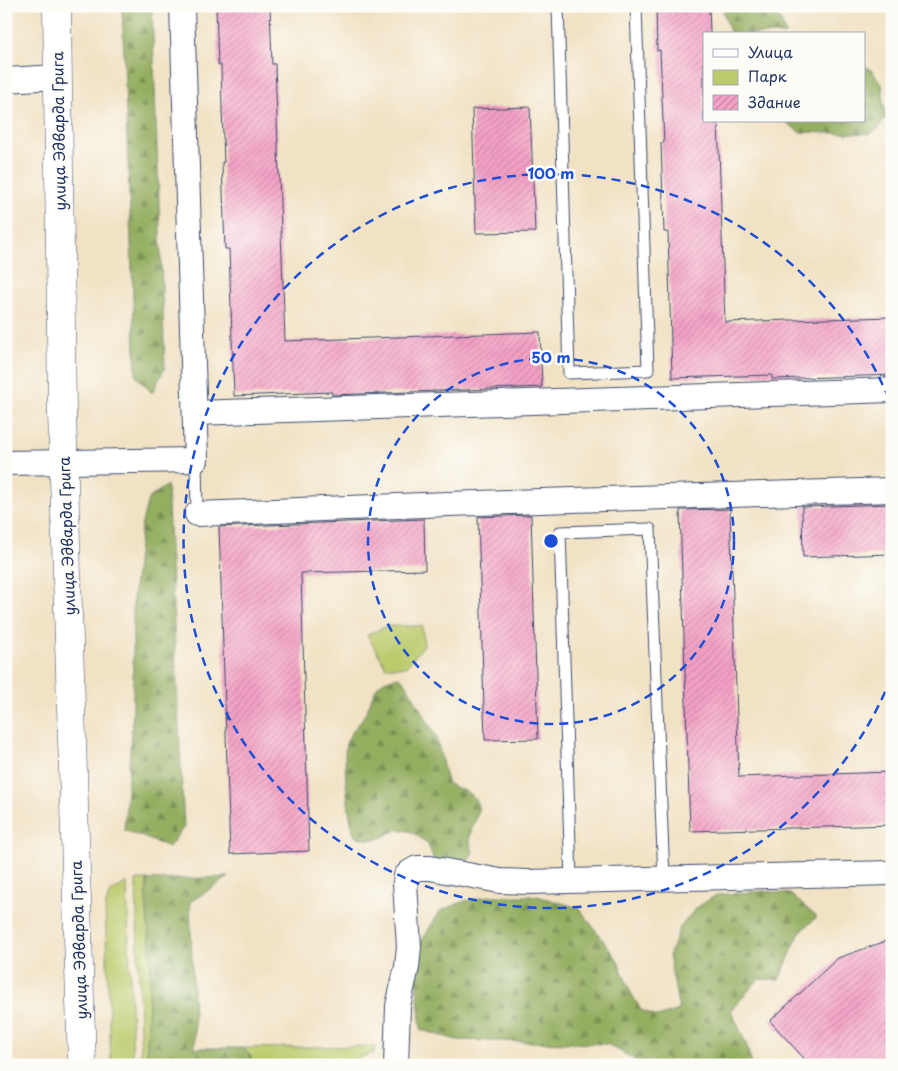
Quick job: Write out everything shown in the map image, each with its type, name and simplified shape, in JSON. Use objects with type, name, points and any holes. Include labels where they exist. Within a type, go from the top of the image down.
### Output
[{"type":"street","name":"улица Эдварда Грига","points":[[57,6],[62,413],[82,1065]]},
{"type":"street","points":[[6,463],[196,460],[182,6]]},
{"type":"street","points":[[6,80],[57,76]]},
{"type":"street","points":[[194,413],[892,390]]},
{"type":"street","points":[[197,514],[892,490]]},
{"type":"street","points":[[396,1065],[398,1006],[407,967],[409,947],[405,883],[410,872],[417,868],[442,869],[500,881],[664,880],[892,872]]},
{"type":"lane","points":[[558,6],[569,373],[648,370],[636,6]]},
{"type":"lane","points":[[196,460],[197,514]]},
{"type":"lane","points":[[571,880],[560,532],[650,529],[664,880]]},
{"type":"green space","points":[[122,6],[152,6],[165,368],[152,393],[136,376]]},
{"type":"green space","points":[[733,6],[772,13],[780,19],[785,32],[730,32],[723,12],[726,8]]},
{"type":"green space","points":[[866,66],[882,84],[885,118],[878,129],[869,134],[799,132],[786,122],[866,122]]},
{"type":"green space","points":[[167,485],[184,827],[169,847],[124,830],[133,711],[133,598],[141,527],[148,499]]},
{"type":"green space","points":[[387,626],[422,626],[424,645],[406,667],[386,667],[367,635]]},
{"type":"green space","points":[[399,677],[405,682],[436,736],[447,782],[470,794],[477,802],[478,812],[470,839],[473,852],[465,867],[435,869],[432,854],[427,843],[412,832],[399,829],[378,839],[369,840],[355,836],[352,828],[345,763],[346,744],[365,714],[378,686],[385,681]]},
{"type":"green space","points":[[229,877],[190,902],[195,1048],[243,1048],[251,1057],[250,1065],[146,1065],[151,956],[146,900],[147,880]]},
{"type":"green space","points":[[136,880],[147,880],[146,900],[151,956],[146,1065],[141,1065]]},
{"type":"green space","points":[[127,882],[133,1065],[111,1065],[105,908],[109,894]]},
{"type":"green space","points":[[765,891],[790,894],[817,917],[800,932],[779,980],[759,979],[731,1010],[747,1046],[752,1065],[635,1065],[634,1059],[607,1044],[457,1040],[421,1030],[414,954],[440,911],[465,901],[491,896],[537,896],[579,908],[617,959],[631,993],[641,1010],[657,1017],[679,1010],[669,956],[679,929],[695,909],[716,895]]},
{"type":"green space","points":[[375,1046],[374,1053],[360,1057],[357,1065],[250,1065],[251,1056],[243,1048]]},
{"type":"building","points":[[216,6],[270,6],[272,64],[275,64],[285,341],[540,332],[542,387],[332,395],[332,392],[234,396],[229,249],[225,249],[221,65],[218,65]]},
{"type":"building","points":[[656,6],[709,6],[710,32],[703,32],[703,122],[718,122],[725,322],[892,317],[892,375],[772,379],[772,375],[672,378],[668,232],[664,232],[661,143],[664,143],[660,50],[657,51]]},
{"type":"building","points":[[530,107],[535,232],[476,233],[472,109]]},
{"type":"building","points":[[892,504],[892,554],[803,557],[802,507]]},
{"type":"building","points":[[730,509],[739,777],[892,772],[892,825],[690,831],[680,510]]},
{"type":"building","points":[[531,515],[538,739],[485,740],[478,517]]},
{"type":"building","points":[[424,519],[425,570],[301,573],[309,851],[230,854],[219,527]]},
{"type":"building","points":[[892,939],[892,1065],[810,1065],[770,1021],[838,958]]}]
